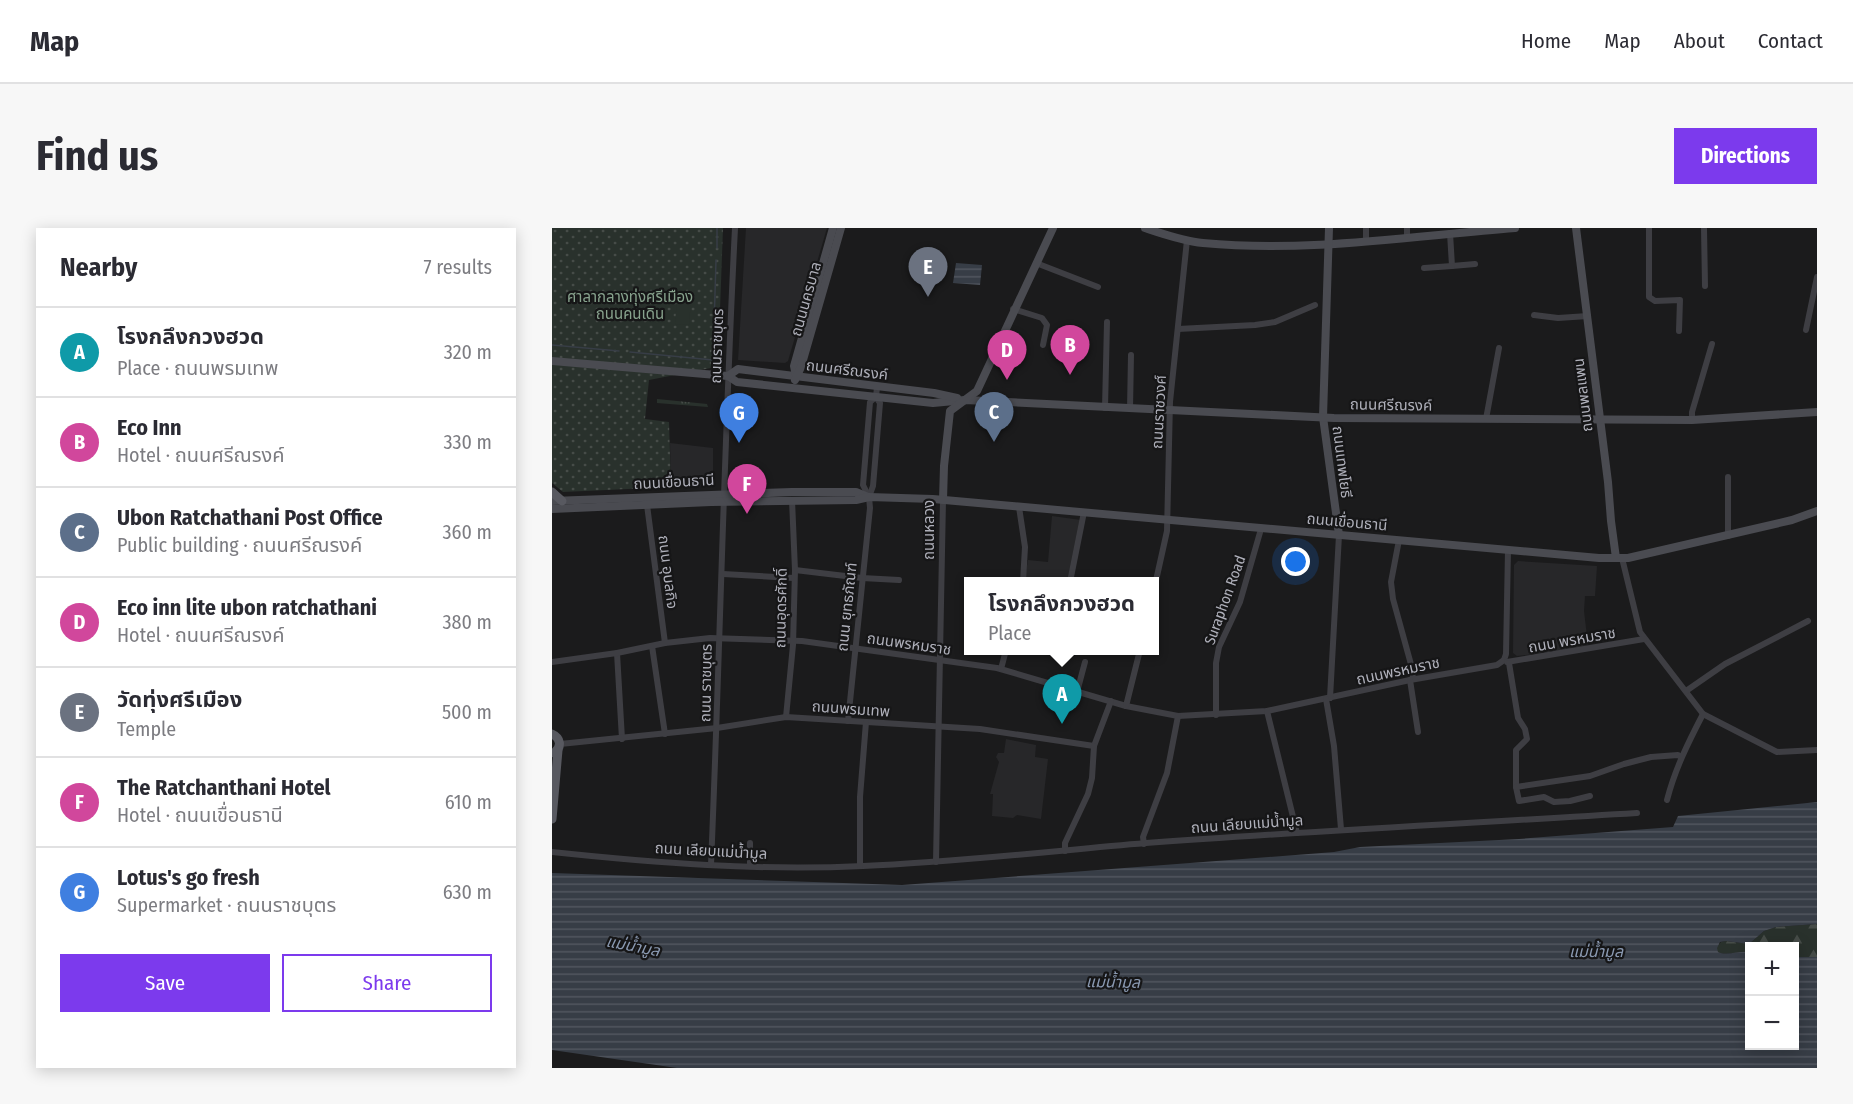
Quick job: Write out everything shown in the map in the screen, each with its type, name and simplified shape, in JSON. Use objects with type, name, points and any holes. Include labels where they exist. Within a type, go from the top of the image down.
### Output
[{"type":"main road","points":[[552,492],[557,501]]},
{"type":"main road","points":[[552,734],[558,738],[552,817]]},
{"type":"street","name":"ถนนราชบุตร","points":[[724,498],[735,228]]},
{"type":"street","name":"ถนนนครบาล","points":[[794,388],[829,255],[833,228]]},
{"type":"street","name":"ถนนนครบาล","points":[[829,255],[841,228]]},
{"type":"street","name":"ถนนหลวง","points":[[936,862],[944,466],[950,411],[977,391],[1013,309],[1053,228]]},
{"type":"street","points":[[1145,228],[1202,243],[1263,245],[1328,244],[1366,241],[1407,233],[1450,233],[1515,228]]},
{"type":"street","name":"ถนนเทพโยธี","points":[[1329,228],[1323,417],[1339,535],[1328,699],[1341,829]]},
{"type":"street","points":[[1366,228],[1366,241]]},
{"type":"street","name":"ถนนพลแพน","points":[[1576,228],[1599,419],[1619,558]]},
{"type":"street","points":[[1649,228],[1649,297],[1655,301],[1680,300],[1679,331]]},
{"type":"street","points":[[1704,228],[1705,286]]},
{"type":"street","points":[[1450,233],[1452,266]]},
{"type":"street","name":"ถนนราชวงศ์","points":[[1157,577],[1167,531],[1170,410],[1187,240]]},
{"type":"street","points":[[1036,263],[1098,287]]},
{"type":"street","points":[[1424,268],[1474,264]]},
{"type":"street","points":[[1806,330],[1817,277]]},
{"type":"street","points":[[1178,329],[1275,322],[1315,305]]},
{"type":"street","points":[[1013,309],[1042,318],[1047,325],[1043,345]]},
{"type":"street","points":[[1534,315],[1558,318],[1587,316]]},
{"type":"street","points":[[1105,408],[1107,322]]},
{"type":"street","points":[[1692,420],[1692,412],[1712,344]]},
{"type":"street","points":[[1486,419],[1499,348]]},
{"type":"street","points":[[1130,409],[1131,355]]},
{"type":"street","name":"ถนนศรีณรงค์","points":[[552,361],[728,376],[737,382],[794,388],[934,393],[965,400],[1105,408],[1323,417],[1692,420],[1817,412]]},
{"type":"street","name":"ถนนศรีณรงค์","points":[[728,376],[738,369],[877,392]]},
{"type":"street","name":"ถนน ยุทธภัณฑ์","points":[[848,721],[870,508],[869,497],[863,485],[870,402],[877,392]]},
{"type":"street","points":[[1728,477],[1728,536]]},
{"type":"street","name":"ถนนเขื่อนธานี","points":[[557,501],[646,501],[856,492],[869,497],[943,500],[1577,557],[1619,558],[1728,536],[1792,520],[1817,511]]},
{"type":"street","name":"ถนนอุดรศักดิ์","points":[[786,717],[794,640],[795,570],[792,496]]},
{"type":"street","name":"ถนน ราชบุตร","points":[[711,865],[724,498]]},
{"type":"street","name":"ถนนเขื่อนธานี","points":[[552,509],[646,501]]},
{"type":"street","name":"ถนน อุบลกิจ","points":[[646,501],[665,643]]},
{"type":"street","points":[[1019,507],[1025,547],[1023,577]]},
{"type":"street","points":[[1071,577],[1084,512]]},
{"type":"street","name":"Suraphon Road","points":[[1216,715],[1216,663],[1219,647],[1240,602],[1261,529]]},
{"type":"street","points":[[1399,540],[1391,582],[1393,599],[1412,668],[1411,679],[1418,732]]},
{"type":"street","points":[[1508,550],[1506,662],[1518,718],[1525,729],[1527,740],[1516,750],[1516,787],[1519,801],[1544,797],[1554,802],[1570,801],[1590,796]]},
{"type":"street","points":[[1619,558],[1644,639],[1702,714],[1777,752],[1817,750]]},
{"type":"street","points":[[795,570],[899,580]]},
{"type":"street","points":[[723,574],[794,578]]},
{"type":"street","points":[[1686,691],[1725,664],[1808,621]]},
{"type":"street","name":"ถนนพรหมราช","points":[[552,662],[617,653],[665,643],[710,638],[794,640],[1001,669],[1126,706],[1178,716],[1267,711],[1411,679],[1506,662]]},
{"type":"street","name":"ถนน พรหมราช","points":[[1506,662],[1644,639]]},
{"type":"street","points":[[652,646],[665,734]]},
{"type":"street","points":[[617,653],[622,739]]},
{"type":"street","points":[[1001,669],[1005,655]]},
{"type":"street","points":[[1126,706],[1139,655]]},
{"type":"street","points":[[1077,692],[1085,662]]},
{"type":"street","points":[[1065,851],[1065,843],[1088,794],[1092,778],[1094,746],[1111,701]]},
{"type":"street","points":[[1267,711],[1297,833]]},
{"type":"street","points":[[1667,800],[1673,776],[1702,714]]},
{"type":"street","points":[[1144,844],[1143,837],[1167,773],[1178,716]]},
{"type":"street","name":"ถนนพรมเทพ","points":[[556,749],[786,717],[980,729],[1094,746]]},
{"type":"street","points":[[860,866],[860,797],[866,722]]},
{"type":"street","points":[[1516,787],[1600,774],[1624,764],[1651,757],[1678,755],[1681,757]]},
{"type":"street","name":"ถนน เลียบแม่น้ำมูล","points":[[552,852],[711,865],[860,866],[936,862],[1341,829],[1637,813]]},
{"type":"street","points":[[750,843],[750,866]]},
{"type":"shaded area","points":[[746,228],[827,228],[788,361],[785,363],[738,360]]},
{"type":"shaded area","points":[[670,443],[713,448],[713,482],[709,486],[671,487]]},
{"type":"shaded area","points":[[1052,516],[1081,520],[1070,577],[1025,577],[1028,560],[1048,562]]},
{"type":"shaded area","points":[[1518,561],[1597,566],[1595,596],[1585,596],[1584,611],[1588,645],[1517,656],[1513,653],[1514,565]]},
{"type":"shaded area","points":[[1006,739],[1036,745],[1035,757],[1048,759],[1041,819],[1017,815],[1013,818],[992,816],[993,794],[990,794],[999,762],[996,757],[998,753],[1004,753]]},
{"type":"green space","name":"ศาลากลางทุ่งศรีเมือง ถนนคนเดิน","points":[[552,228],[723,228],[718,364],[716,367],[649,380],[645,419],[669,422],[671,487],[563,492],[552,483]]},
{"type":"green space","points":[[652,297],[666,298],[664,323],[650,322]]},
{"type":"green space","points":[[677,299],[691,300],[689,325],[675,324]]},
{"type":"green space","points":[[657,399],[707,404],[708,407],[657,403]]},
{"type":"green space","points":[[1817,924],[1817,957],[1799,957],[1799,942],[1751,942],[1764,931],[1776,927]]},
{"type":"green space","points":[[1721,942],[1745,943],[1745,952],[1718,952],[1716,948]]},
{"type":"water","points":[[956,263],[982,265],[980,285],[953,283]]},
{"type":"water","name":"แม่น้ำมูล","points":[[1817,802],[1817,924],[1776,927],[1764,931],[1751,942],[1720,942],[1717,948],[1721,953],[1745,952],[1745,1050],[1799,1050],[1799,957],[1817,957],[1817,1068],[677,1068],[552,1050],[552,873],[902,885],[1334,852],[1360,847],[1519,839],[1673,827],[1678,816]]},
{"type":"waterway","points":[[717,228],[717,248]]},
{"type":"waterway","points":[[630,352],[713,360],[716,260]]},
{"type":"waterway","points":[[552,345],[619,351]]},
{"type":"place","name":"วัดทุ่งศรีเมือง","points":[[928,297]]},
{"type":"place","name":"Eco Inn","points":[[1070,375]]},
{"type":"place","name":"Eco inn lite ubon ratchathani","points":[[1007,380]]},
{"type":"place","name":"Ubon Ratchathani Post Office","points":[[994,442]]},
{"type":"place","name":"Lotus's go fresh","points":[[739,443]]},
{"type":"place","name":"The Ratchanthani Hotel","points":[[747,514]]},
{"type":"place","name":"โรงกลึงกวงฮวด","points":[[1062,724]]}]
